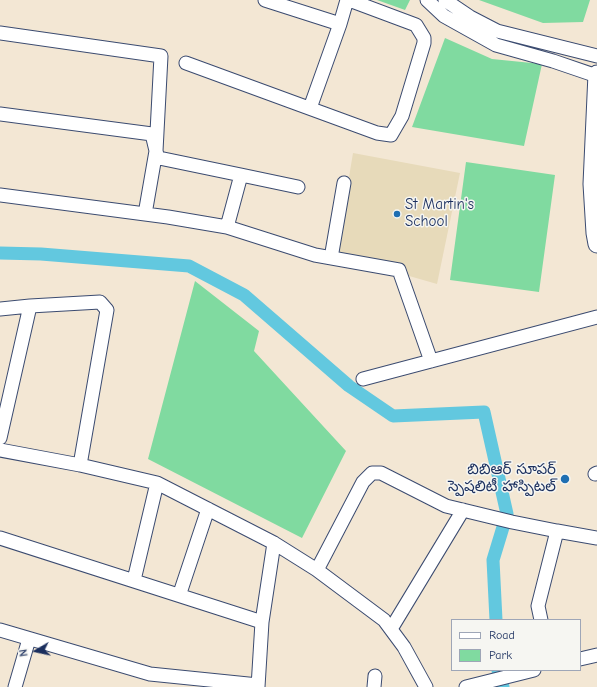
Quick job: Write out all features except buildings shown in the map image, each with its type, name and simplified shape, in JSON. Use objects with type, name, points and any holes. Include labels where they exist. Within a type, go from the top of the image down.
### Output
[{"type":"main road","points":[[597,75],[595,146],[592,184],[597,244]]},
{"type":"street","points":[[266,0],[340,24]]},
{"type":"street","points":[[186,63],[377,133],[391,135],[402,116],[424,43],[424,38],[416,25],[348,0],[310,108]]},
{"type":"street","points":[[427,0],[444,16],[496,45],[597,75]]},
{"type":"street","points":[[445,0],[497,31],[597,56]]},
{"type":"street","points":[[0,33],[162,56],[156,151],[145,214]]},
{"type":"street","points":[[0,114],[152,134],[156,151],[160,158],[298,187]]},
{"type":"street","points":[[227,228],[241,175]]},
{"type":"street","points":[[331,258],[344,183]]},
{"type":"street","points":[[0,195],[168,217],[227,228],[315,255],[400,270],[431,362]]},
{"type":"street","points":[[0,309],[100,302],[107,310],[80,465]]},
{"type":"street","points":[[0,438],[30,306]]},
{"type":"street","points":[[362,379],[597,317]]},
{"type":"street","points":[[0,450],[80,465],[157,483],[274,543],[318,570],[384,620],[404,647],[426,687]]},
{"type":"street","points":[[318,570],[363,482],[372,473],[381,473],[446,506],[512,522],[597,538]]},
{"type":"street","points":[[134,580],[157,483]]},
{"type":"street","points":[[181,590],[208,509]]},
{"type":"street","points":[[391,629],[462,510]]},
{"type":"street","points":[[541,619],[538,606],[557,531]]},
{"type":"street","points":[[0,538],[262,622]]},
{"type":"street","points":[[0,630],[150,681],[258,686],[262,622],[274,543]]},
{"type":"street","points":[[15,687],[29,639]]},
{"type":"street","points":[[581,659],[597,655]]},
{"type":"street","points":[[466,687],[530,671]]},
{"type":"shaded area","name":"St Martin's School","points":[[353,153],[460,173],[437,284],[336,255]]},
{"type":"green space","points":[[377,0],[410,0],[405,10]]},
{"type":"green space","points":[[479,0],[590,0],[583,22],[543,23]]},
{"type":"green space","points":[[445,38],[492,59],[542,64],[524,146],[412,127]]},
{"type":"green space","points":[[466,162],[555,175],[539,292],[450,280]]},
{"type":"green space","points":[[195,281],[259,331],[254,351],[346,451],[302,538],[148,459]]},
{"type":"waterway","points":[[0,253],[41,254],[189,266],[244,295],[349,386],[393,416],[484,412],[507,514],[493,560],[496,619]]},
{"type":"waterway","points":[[498,671],[503,687]]},
{"type":"place","name":"St Martin's School","points":[[397,214]]},
{"type":"place","name":"బిబిఆర్ సూపర్ స్పెషలిటీ హాస్పిటల్","points":[[565,479]]}]
